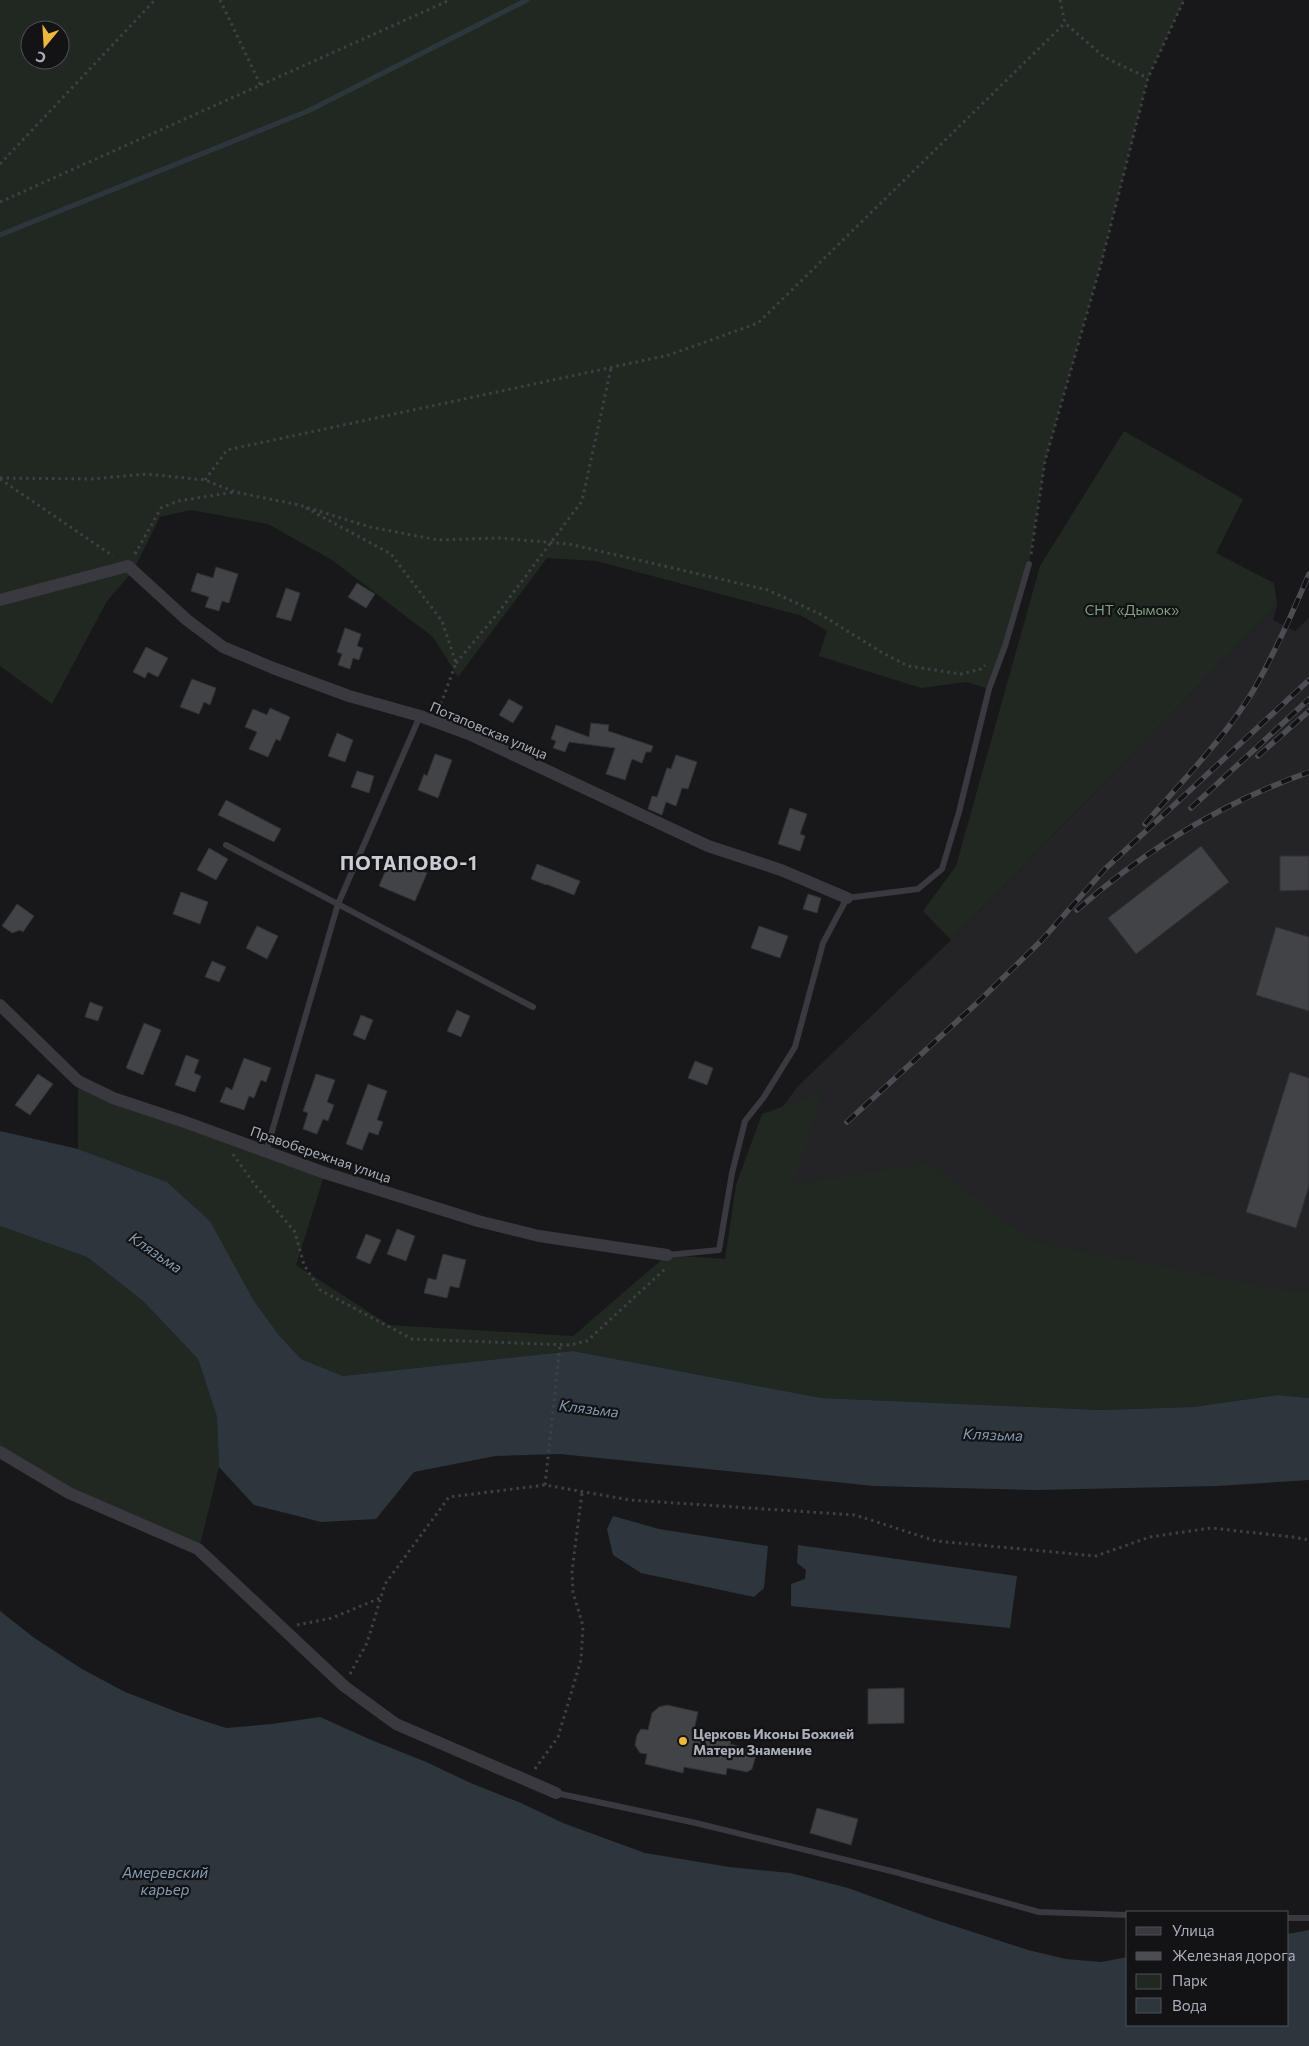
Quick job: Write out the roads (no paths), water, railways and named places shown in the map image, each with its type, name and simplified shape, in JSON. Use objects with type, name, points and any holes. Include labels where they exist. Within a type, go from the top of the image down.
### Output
[{"type":"street","name":"Потаповская улица","points":[[0,600],[130,568],[187,620],[223,647],[349,696],[420,716],[469,734],[708,846],[781,870],[847,898]]},
{"type":"street","name":"Правобережная улица","points":[[0,1005],[78,1081],[113,1098],[325,1173],[478,1221],[539,1236],[667,1256]]},
{"type":"street","points":[[0,1452],[69,1493],[198,1549],[344,1686],[396,1724],[556,1793]]},
{"type":"lane","points":[[667,1256],[719,1250],[732,1172],[745,1120],[764,1097],[795,1046],[823,942],[847,898],[918,890],[942,869],[959,812],[989,690],[1005,646],[1029,564]]},
{"type":"lane","points":[[266,1152],[338,904],[420,716]]},
{"type":"lane","points":[[226,845],[533,1008]]},
{"type":"lane","points":[[556,1793],[696,1823],[876,1867],[1039,1912],[1126,1915]]},
{"type":"lane","points":[[1289,1918],[1309,1918]]},
{"type":"water","name":"Клязьма","points":[[0,1131],[78,1149],[167,1182],[210,1221],[254,1301],[278,1334],[301,1359],[343,1376],[573,1351],[821,1398],[1101,1410],[1193,1407],[1278,1395],[1309,1398],[1309,1480],[1217,1486],[1036,1490],[874,1486],[560,1454],[495,1456],[414,1472],[376,1519],[321,1522],[254,1505],[219,1467],[217,1417],[198,1359],[143,1301],[87,1257],[0,1226]]},
{"type":"water","points":[[613,1516],[659,1529],[768,1546],[764,1588],[754,1597],[641,1573],[613,1555],[607,1529]]},
{"type":"water","points":[[798,1545],[1017,1576],[1010,1628],[791,1606],[791,1584],[805,1579],[806,1570],[797,1563]]},
{"type":"water","name":"Амеревский карьер","points":[[0,1611],[33,1637],[82,1669],[125,1692],[226,1728],[320,1717],[521,1803],[563,1823],[645,1853],[729,1867],[790,1873],[848,1888],[936,1920],[1028,1950],[1066,1959],[1101,1962],[1126,1957],[1126,2026],[1289,2026],[1289,1934],[1309,1930],[1309,2046],[0,2046]]},
{"type":"waterway","points":[[0,235],[308,111],[527,0]]},
{"type":"railway","points":[[1145,824],[1202,759],[1242,709],[1276,648],[1309,574]]},
{"type":"railway","points":[[847,1122],[976,1004],[1041,941],[1105,869],[1309,680]]},
{"type":"railway","points":[[1191,808],[1309,699]]},
{"type":"railway","points":[[1258,756],[1309,711]]},
{"type":"railway","points":[[1077,910],[1130,867],[1187,830],[1246,798],[1309,772]]},
{"type":"place","name":"Церковь Иконы Божией Матери Знамение","points":[[683,1741]]},
{"type":"district","name":"ПОТАПОВО-1","points":[[409,862]]},
{"type":"park label","name":"СНТ «Дымок»","points":[[1132,609]]}]
